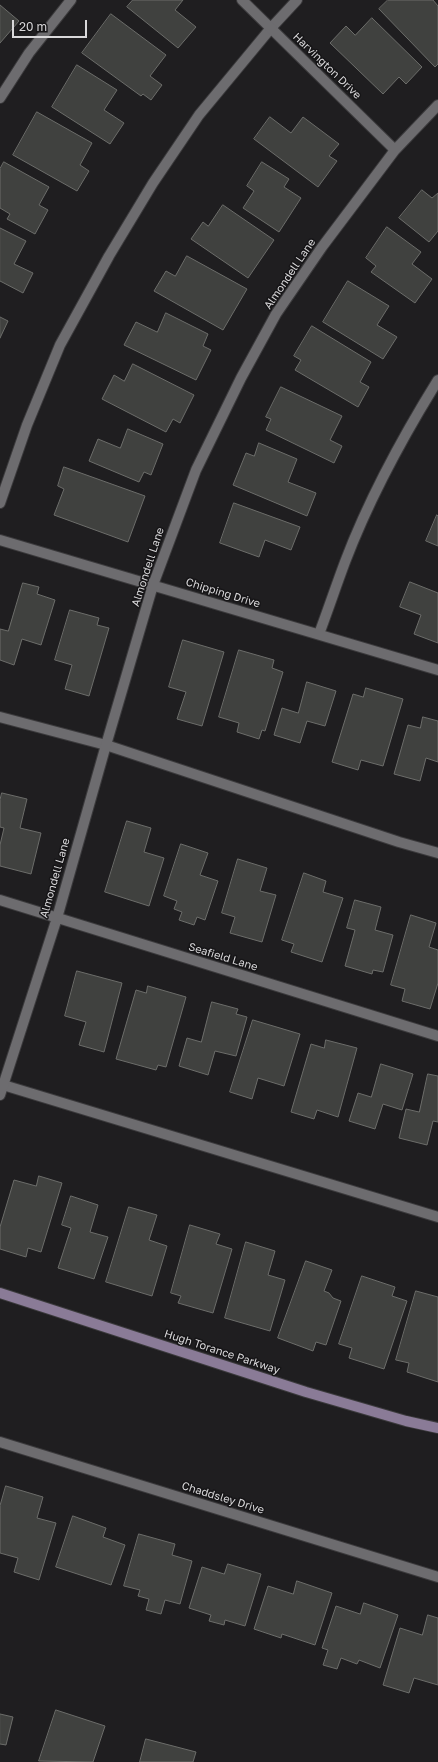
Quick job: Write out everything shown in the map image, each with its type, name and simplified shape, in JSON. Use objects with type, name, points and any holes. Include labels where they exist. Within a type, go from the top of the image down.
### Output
[{"type":"street","points":[[0,98],[29,52],[71,0]]},
{"type":"street","name":"Harvington Drive","points":[[242,0],[395,150]]},
{"type":"street","points":[[0,503],[27,425],[60,345],[109,256],[153,183],[199,115],[271,28],[298,0]]},
{"type":"street","name":"Almondell Lane","points":[[0,1095],[2,1084],[57,918],[153,585],[196,470],[241,378],[276,314],[322,247],[395,150],[438,105]]},
{"type":"street","points":[[319,634],[345,561],[377,490],[410,426],[438,380]]},
{"type":"street","name":"Chipping Drive","points":[[0,540],[438,670]]},
{"type":"street","points":[[0,717],[106,745],[438,853]]},
{"type":"street","name":"Seafield Lane","points":[[0,900],[438,1036]]},
{"type":"street","points":[[2,1084],[438,1217]]},
{"type":"street","name":"Hugh Torance Parkway","points":[[0,1293],[306,1392],[406,1421],[438,1428]]},
{"type":"street","name":"Chaddsley Drive","points":[[0,1442],[438,1577]]},
{"type":"building","points":[[133,0],[183,0],[175,10],[196,27],[178,48],[127,7]]},
{"type":"building","points":[[388,0],[433,0],[438,6],[438,64],[435,67],[379,9]]},
{"type":"building","points":[[0,5],[19,21],[0,43]]},
{"type":"building","points":[[111,14],[166,55],[150,76],[162,85],[151,100],[143,94],[141,96],[82,53]]},
{"type":"building","points":[[372,18],[422,67],[406,84],[399,77],[383,94],[330,43],[346,26],[355,35]]},
{"type":"building","points":[[77,65],[117,90],[104,110],[124,123],[110,144],[52,107]]},
{"type":"building","points":[[37,112],[92,143],[80,165],[89,171],[77,191],[13,155]]},
{"type":"building","points":[[270,117],[291,133],[303,117],[339,144],[329,156],[337,161],[318,187],[254,139]]},
{"type":"building","points":[[4,162],[49,187],[39,205],[48,210],[35,234],[7,219],[10,214],[0,208],[0,169]]},
{"type":"building","points":[[262,162],[289,179],[284,187],[301,198],[279,232],[243,208],[254,191],[247,186]]},
{"type":"building","points":[[422,190],[432,198],[438,193],[438,231],[429,242],[399,218]]},
{"type":"building","points":[[223,205],[274,240],[248,278],[191,239],[203,222],[208,226]]},
{"type":"building","points":[[387,227],[421,252],[412,264],[432,279],[415,303],[371,272],[376,266],[366,258]]},
{"type":"building","points":[[0,228],[26,241],[14,264],[33,273],[23,293],[0,281]]},
{"type":"building","points":[[187,256],[247,289],[223,330],[154,291],[166,271],[175,276]]},
{"type":"building","points":[[348,281],[389,306],[377,325],[397,337],[383,359],[323,322]]},
{"type":"building","points":[[166,313],[208,334],[203,346],[211,350],[196,380],[124,345],[136,322],[157,332]]},
{"type":"building","points":[[0,317],[8,321],[0,338]]},
{"type":"building","points":[[312,326],[371,362],[360,382],[369,387],[358,407],[295,370],[301,360],[294,356]]},
{"type":"building","points":[[133,364],[194,395],[180,423],[173,419],[166,432],[102,399],[114,375],[124,381]]},
{"type":"building","points":[[281,387],[342,416],[330,440],[342,446],[334,463],[266,430],[271,419],[266,417]]},
{"type":"building","points":[[128,429],[163,444],[151,475],[144,472],[139,482],[89,461],[98,439],[120,448]]},
{"type":"building","points":[[259,443],[297,459],[288,482],[316,493],[307,516],[233,485],[246,453],[254,456]]},
{"type":"building","points":[[64,467],[145,496],[128,542],[54,515],[64,489],[58,486]]},
{"type":"building","points":[[234,503],[300,527],[291,550],[265,540],[259,557],[220,543]]},
{"type":"building","points":[[437,515],[438,516],[438,546],[426,541]]},
{"type":"building","points":[[410,582],[438,593],[438,643],[414,634],[421,615],[400,607]]},
{"type":"building","points":[[23,583],[39,587],[37,594],[55,600],[41,645],[22,639],[14,665],[0,660],[0,629],[8,631]]},
{"type":"building","points":[[70,610],[99,618],[97,625],[109,628],[89,696],[65,689],[72,665],[55,660]]},
{"type":"building","points":[[183,640],[224,652],[202,726],[177,719],[186,692],[169,687]]},
{"type":"building","points":[[239,650],[274,660],[272,668],[283,672],[265,731],[262,730],[259,739],[237,732],[239,723],[219,717]]},
{"type":"building","points":[[307,682],[336,691],[325,726],[307,721],[300,743],[274,735],[282,708],[298,713]]},
{"type":"building","points":[[366,688],[403,699],[383,766],[361,760],[358,770],[332,762],[353,694],[363,697]]},
{"type":"building","points":[[423,717],[438,721],[438,762],[426,758],[420,781],[394,774],[408,725],[420,728]]},
{"type":"building","points":[[2,793],[27,799],[20,828],[41,833],[31,874],[0,866],[0,845],[4,828],[0,827],[0,800]]},
{"type":"building","points":[[127,821],[151,828],[144,852],[164,858],[149,906],[105,892]]},
{"type":"building","points":[[181,844],[208,853],[200,875],[218,881],[205,920],[197,917],[194,925],[179,920],[182,912],[174,909],[177,901],[164,896]]},
{"type":"building","points":[[238,859],[267,868],[260,891],[276,895],[262,942],[230,933],[235,917],[222,913]]},
{"type":"building","points":[[304,873],[326,881],[323,892],[343,898],[322,962],[291,952],[294,944],[282,940]]},
{"type":"building","points":[[355,900],[381,907],[375,930],[393,935],[383,972],[373,970],[372,974],[345,966],[355,930],[347,928]]},
{"type":"building","points":[[411,915],[436,923],[429,947],[438,950],[438,983],[430,1009],[402,1001],[405,989],[391,985]]},
{"type":"building","points":[[77,971],[122,983],[104,1052],[79,1045],[86,1022],[65,1016]]},
{"type":"building","points":[[148,986],[186,997],[166,1067],[158,1065],[156,1070],[116,1059],[136,990],[146,993]]},
{"type":"building","points":[[212,1002],[238,1009],[236,1014],[247,1017],[236,1056],[215,1051],[208,1075],[179,1066],[187,1038],[201,1042]]},
{"type":"building","points":[[253,1020],[300,1034],[284,1086],[258,1078],[252,1099],[230,1092]]},
{"type":"building","points":[[326,1040],[357,1048],[338,1117],[317,1110],[314,1119],[291,1112],[311,1044],[324,1048]]},
{"type":"building","points":[[381,1064],[413,1074],[402,1110],[383,1104],[375,1129],[349,1121],[358,1093],[371,1097]]},
{"type":"building","points":[[428,1074],[438,1076],[438,1122],[433,1121],[427,1145],[399,1138],[406,1109],[419,1112]]},
{"type":"building","points":[[39,1176],[62,1183],[41,1252],[28,1248],[26,1257],[0,1249],[0,1227],[14,1180],[36,1186]]},
{"type":"building","points":[[71,1196],[98,1205],[90,1232],[108,1237],[94,1279],[58,1268],[71,1228],[62,1225]]},
{"type":"building","points":[[129,1207],[157,1215],[149,1240],[167,1246],[152,1296],[106,1282]]},
{"type":"building","points":[[190,1225],[220,1234],[216,1244],[232,1249],[213,1313],[178,1303],[181,1296],[171,1293]]},
{"type":"building","points":[[246,1242],[275,1251],[268,1275],[285,1280],[270,1331],[225,1318]]},
{"type":"building","points":[[306,1261],[332,1270],[324,1291],[329,1293],[333,1298],[341,1301],[326,1345],[316,1342],[313,1351],[278,1338]]},
{"type":"building","points":[[362,1276],[395,1287],[392,1296],[407,1301],[384,1369],[349,1358],[352,1348],[339,1344]]},
{"type":"building","points":[[416,1291],[438,1297],[438,1382],[407,1372],[409,1363],[396,1360]]},
{"type":"building","points":[[6,1486],[43,1497],[37,1518],[56,1523],[39,1580],[14,1572],[18,1558],[0,1553],[0,1506]]},
{"type":"building","points":[[73,1516],[106,1528],[103,1537],[125,1545],[111,1585],[56,1567]]},
{"type":"building","points":[[139,1534],[175,1544],[172,1555],[192,1561],[180,1604],[165,1600],[161,1614],[146,1610],[149,1599],[138,1596],[140,1590],[124,1586]]},
{"type":"building","points":[[228,1564],[261,1574],[245,1626],[225,1620],[224,1625],[209,1621],[211,1615],[189,1608],[202,1567],[224,1574]]},
{"type":"building","points":[[297,1581],[332,1593],[315,1645],[282,1634],[281,1638],[254,1629],[268,1586],[293,1594]]},
{"type":"building","points":[[364,1603],[398,1615],[380,1668],[359,1660],[357,1664],[341,1658],[337,1669],[323,1665],[328,1650],[322,1648],[336,1606],[360,1614]]},
{"type":"building","points":[[428,1615],[438,1618],[438,1685],[414,1678],[409,1693],[383,1685],[400,1628],[422,1635]]},
{"type":"building","points":[[56,1710],[105,1726],[93,1762],[39,1761]]},
{"type":"building","points":[[0,1714],[13,1717],[6,1745],[0,1744]]},
{"type":"building","points":[[146,1739],[196,1752],[193,1762],[140,1762]]}]
